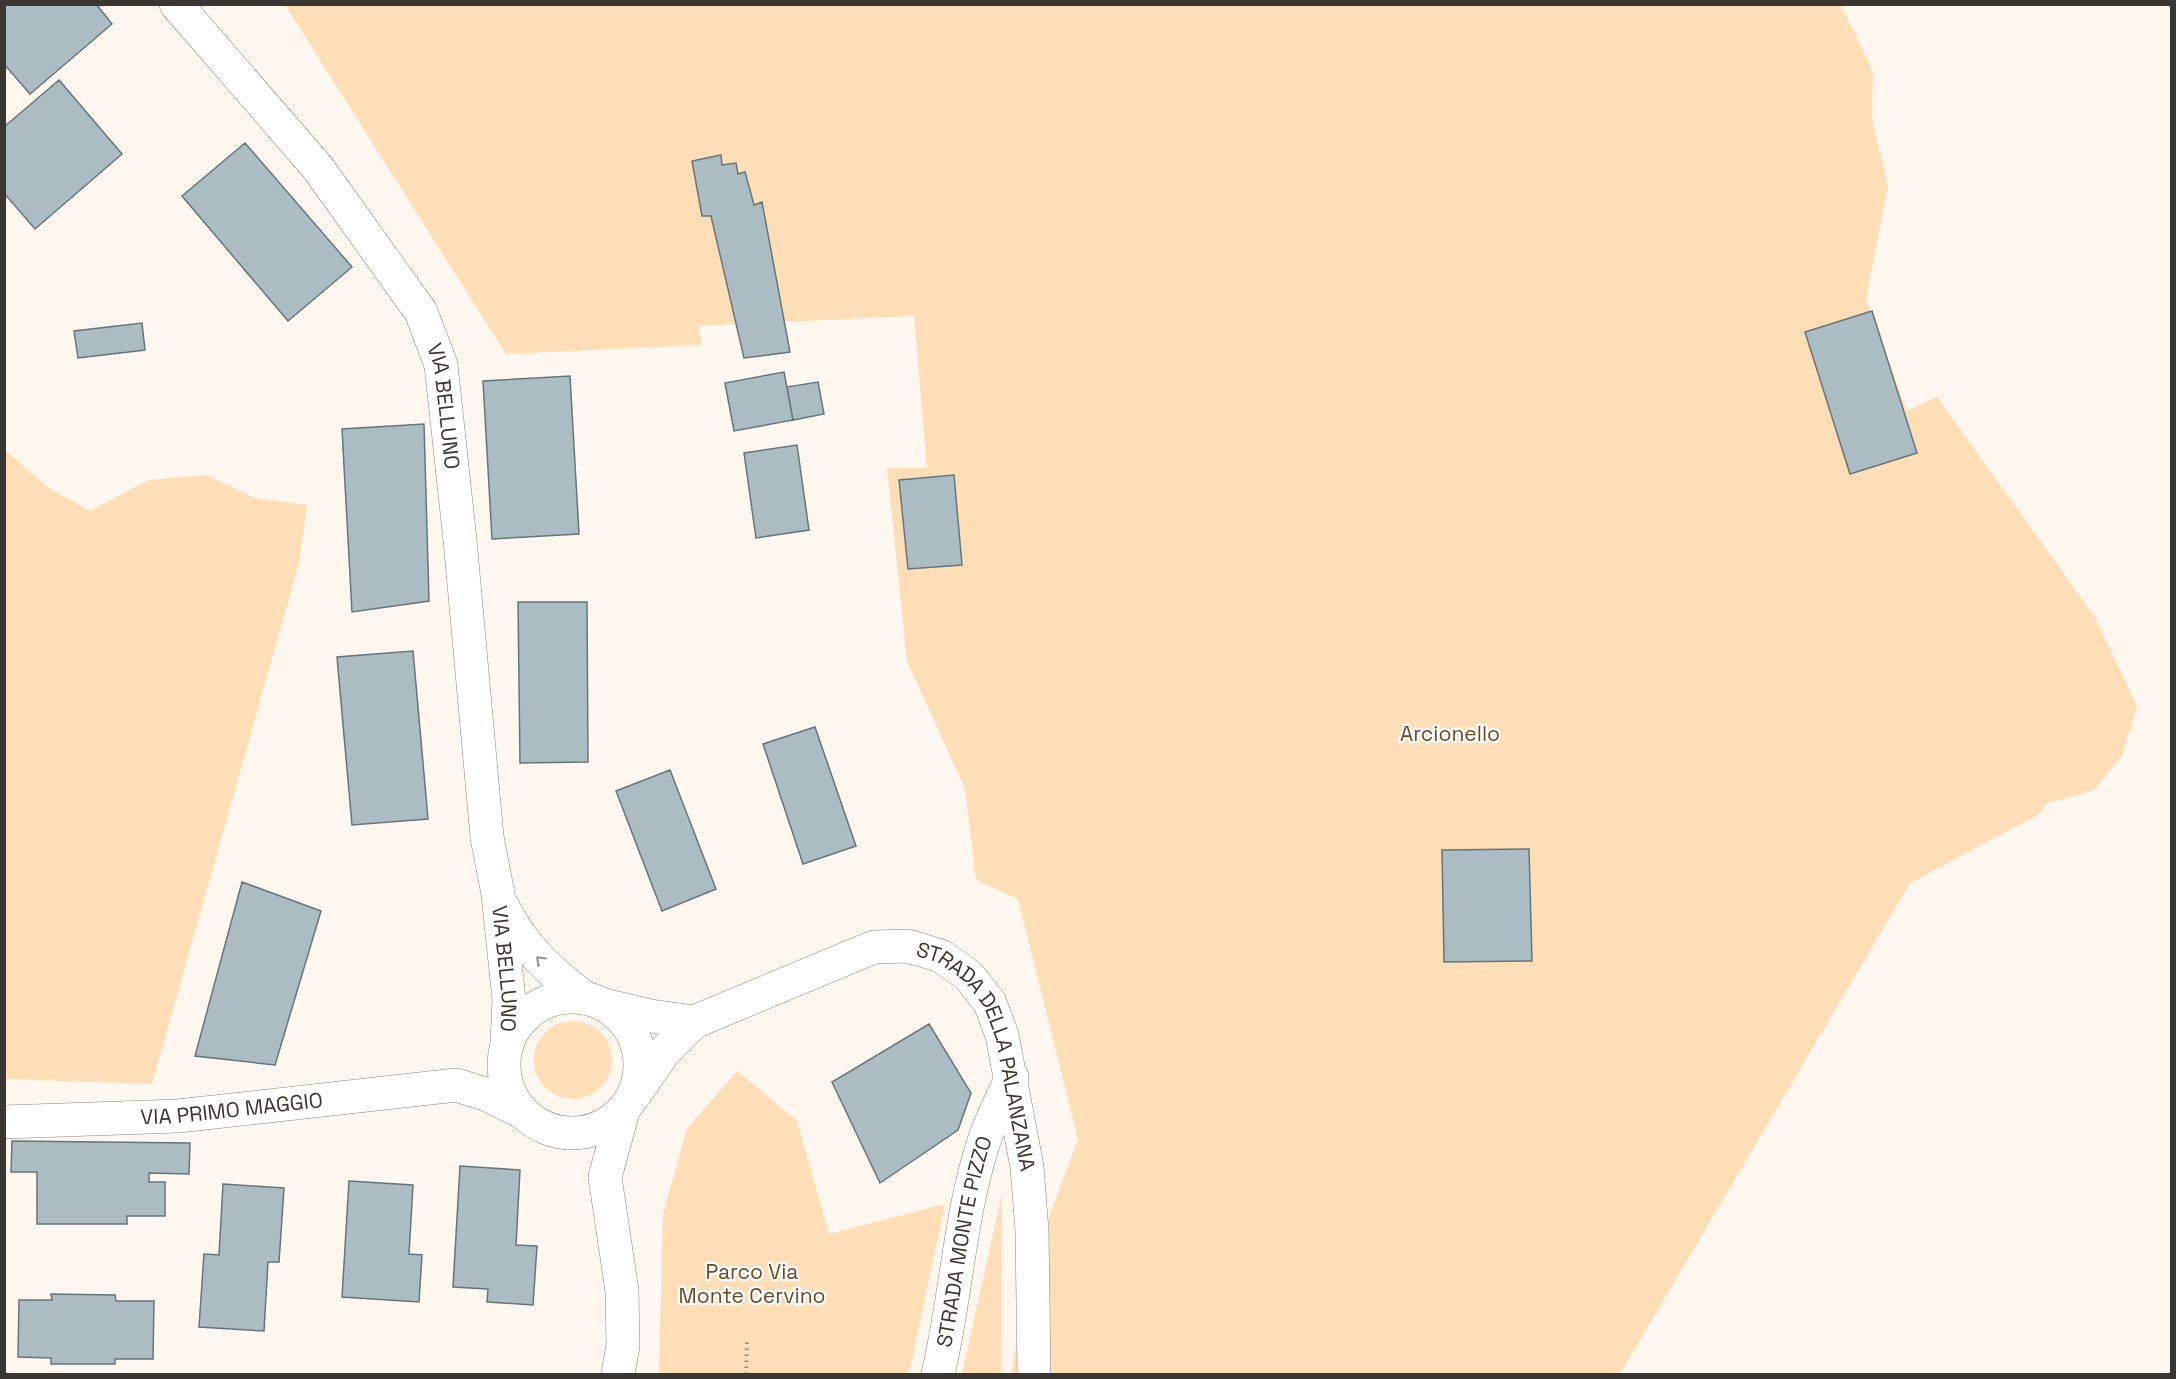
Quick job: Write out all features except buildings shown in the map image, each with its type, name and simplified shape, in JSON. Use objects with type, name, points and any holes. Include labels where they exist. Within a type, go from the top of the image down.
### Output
[{"type":"street","name":"VIA BELLUNO","points":[[176,4],[332,187],[421,312],[441,365],[460,540],[486,837],[498,894],[509,1000],[507,1046]]},
{"type":"street","name":"VIA BELLUNO","points":[[498,894],[513,927],[531,952],[557,977],[594,1001]]},
{"type":"street","name":"STRADA DELLA PALANZANA","points":[[629,1103],[664,1052],[694,1022],[874,947],[908,946],[941,956],[969,976],[990,1003],[1002,1035],[1012,1077],[1027,1167],[1032,1231],[1034,1374]]},
{"type":"street","points":[[605,1177],[582,1152],[554,1131],[537,1123],[522,1112],[511,1097],[505,1079],[507,1046],[516,1026],[528,1012],[544,1002],[564,997],[594,1001],[651,1016],[694,1022]]},
{"type":"street","points":[[594,1001],[621,1017],[633,1034],[640,1053],[640,1074],[605,1177],[622,1292],[623,1345],[618,1374]]},
{"type":"street","name":"VIA PRIMO MAGGIO","points":[[456,1085],[507,1046]]},
{"type":"street","name":"STRADA MONTE PIZZO","points":[[938,1374],[948,1333],[958,1254],[983,1144],[1012,1077]]},
{"type":"street","name":"VIA PRIMO MAGGIO","points":[[4,1122],[178,1116],[456,1085],[486,1094],[522,1112]]},
{"type":"street","points":[[554,1131],[572,1134],[590,1131],[608,1124],[629,1103]]},
{"type":"path","points":[[746,1374],[747,1338]]},
{"type":"green space","name":"Arcionello","points":[[285,5],[1841,5],[1873,72],[1872,119],[1888,186],[1866,299],[1907,411],[1937,397],[2095,617],[2137,706],[2122,756],[2093,791],[2047,803],[2038,815],[1910,883],[1620,1374],[1011,1374],[1031,1266],[1078,1139],[1018,899],[976,880],[965,789],[907,661],[887,468],[927,468],[914,316],[698,326],[702,345],[506,354]]},
{"type":"green space","points":[[5,450],[49,488],[90,511],[149,480],[207,475],[254,498],[307,505],[299,563],[152,1084],[5,1079]]},
{"type":"green space","points":[[573,1021],[588,1024],[601,1032],[609,1045],[612,1060],[609,1075],[601,1088],[588,1096],[573,1099],[558,1096],[545,1088],[537,1075],[534,1060],[537,1045],[545,1032],[558,1024]]},
{"type":"green space","name":"Parco Via Monte Cervino","points":[[737,1071],[797,1121],[829,1234],[945,1204],[909,1374],[659,1374],[663,1214],[687,1129]]},
{"type":"green space","points":[[1002,1194],[1001,1374],[962,1374]]}]
